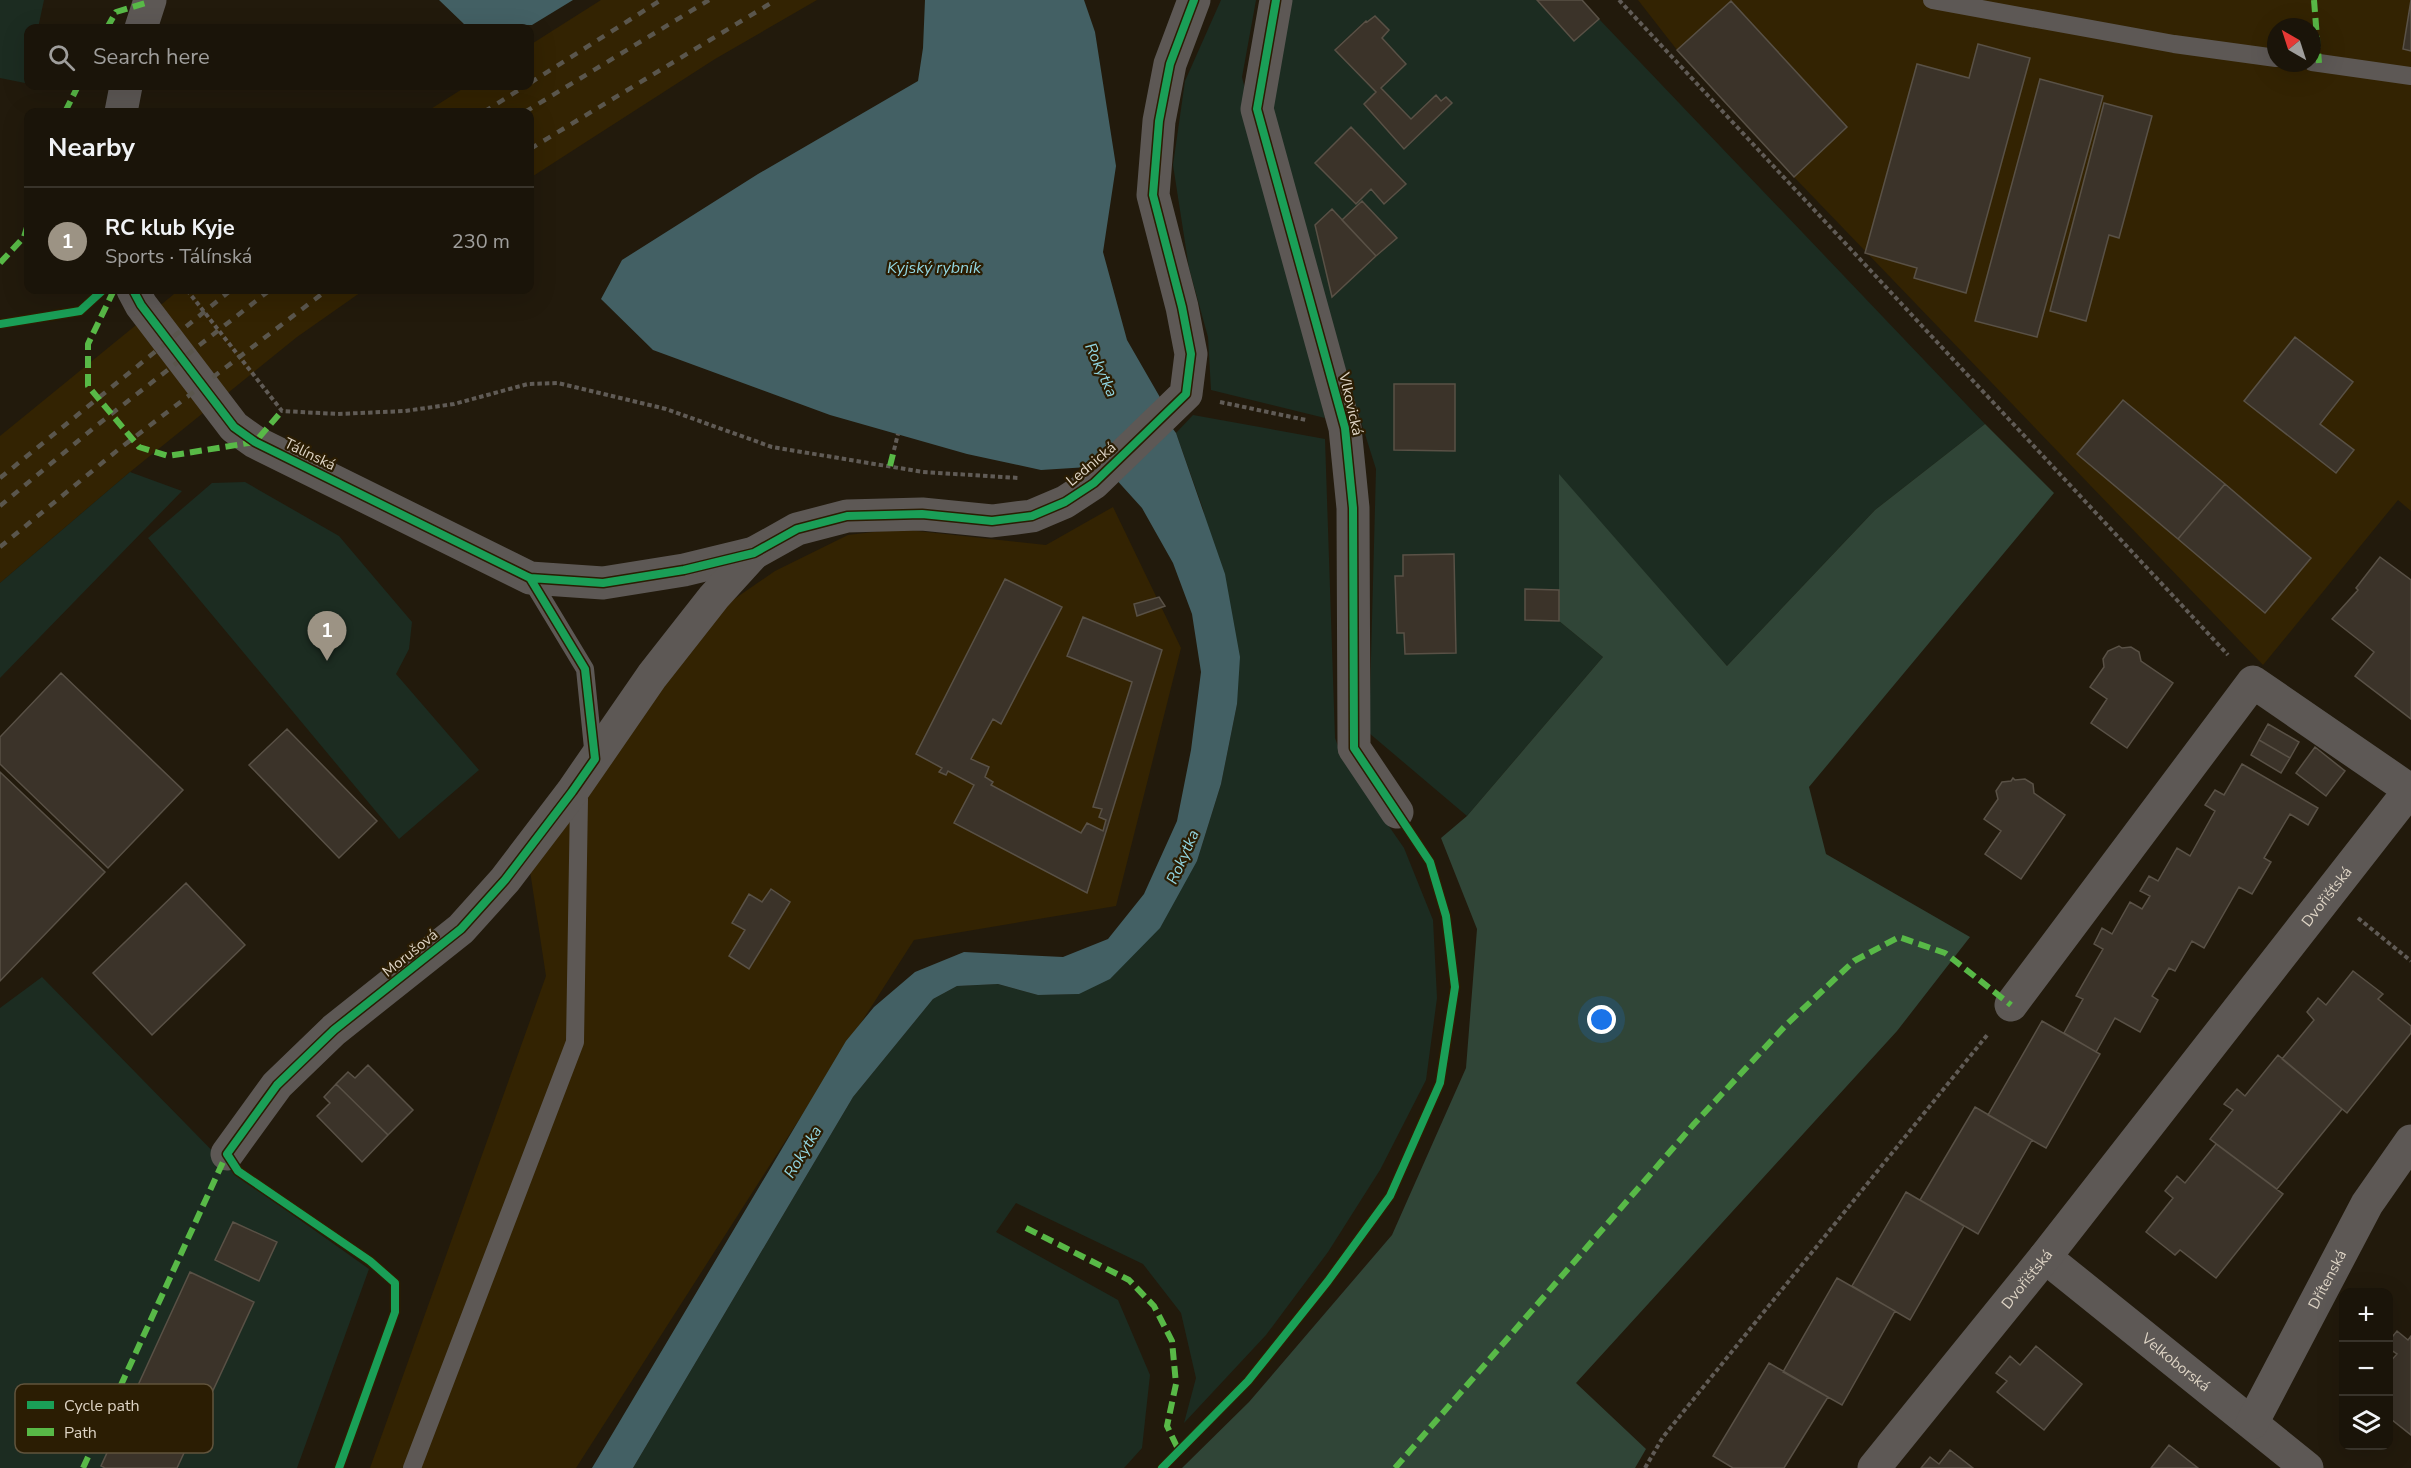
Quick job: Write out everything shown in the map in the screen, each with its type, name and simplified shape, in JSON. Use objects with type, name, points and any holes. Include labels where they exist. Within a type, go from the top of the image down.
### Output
[{"type":"street","points":[[142,24],[150,0]]},
{"type":"street","name":"Lednická","points":[[530,578],[603,583],[684,570],[754,553],[796,529],[847,516],[922,514],[992,521],[1032,516],[1065,502],[1094,483],[1186,394],[1191,354],[1182,307],[1153,195],[1160,120],[1170,64],[1194,0]]},
{"type":"street","name":"Vlkovická","points":[[1276,0],[1257,108],[1345,428],[1353,508],[1354,748],[1396,812]]},
{"type":"street","points":[[122,108],[125,90]]},
{"type":"street","name":"Tálínská","points":[[135,294],[141,305],[234,426],[255,442],[530,578]]},
{"type":"street","name":"Morušová","points":[[225,1158],[277,1085],[334,1030],[461,929],[505,880],[572,792],[652,676],[714,597],[754,553]]},
{"type":"street","points":[[2011,1005],[2253,682]]},
{"type":"street","name":"Dvořišťská","points":[[1874,1468],[2044,1257],[2410,790],[2253,682]]},
{"type":"street","name":"Dřítenská","points":[[2252,1423],[2367,1204],[2411,1141]]},
{"type":"street","name":"Velkoborská","points":[[2044,1257],[2307,1468]]},
{"type":"lane","points":[[1932,0],[2174,44],[2267,57]]},
{"type":"lane","points":[[2321,63],[2411,76]]},
{"type":"lane","points":[[530,578],[585,669],[595,759]]},
{"type":"lane","points":[[412,1468],[575,1042],[579,799],[572,792]]},
{"type":"path","points":[[1619,0],[2253,682]]},
{"type":"path","points":[[190,294],[282,411],[338,414],[405,411],[454,404],[528,384],[558,384],[666,409],[772,447],[922,472],[1026,479]]},
{"type":"path","points":[[1238,406],[1345,428]]},
{"type":"path","points":[[894,450],[898,434]]},
{"type":"path","points":[[2328,894],[2411,961]]},
{"type":"path","points":[[1645,1468],[1663,1437],[2011,1005]]},
{"type":"shaded area","points":[[601,0],[817,0],[715,59],[534,175],[534,108],[432,108],[461,90],[534,90],[534,42]]},
{"type":"shaded area","points":[[1638,0],[2411,0],[2411,511],[2398,500],[2263,665],[1794,177],[1677,50]]},
{"type":"shaded area","points":[[174,294],[358,294],[297,337],[130,472],[0,583],[0,436]]},
{"type":"shaded area","points":[[1113,507],[1181,648],[1116,906],[914,940],[576,1468],[370,1468],[546,976],[530,871],[714,613],[775,571],[848,535],[899,529],[1046,545]]},
{"type":"green space","points":[[0,0],[44,0],[39,24],[24,24],[24,83],[0,78]]},
{"type":"green space","points":[[1221,0],[1256,0],[1242,77],[1325,418],[1211,390],[1208,337],[1189,268],[1173,165],[1185,81]]},
{"type":"green space","points":[[1287,0],[1537,0],[1574,41],[1599,19],[1985,424],[1875,510],[1727,666],[1559,475],[1559,590],[1525,590],[1525,620],[1559,621],[1603,657],[1467,816],[1369,733],[1376,469],[1262,108]],"holes":[[[1375,16],[1389,30],[1382,38],[1406,64],[1381,88],[1411,119],[1436,96],[1441,101],[1446,97],[1452,103],[1404,149],[1364,105],[1376,92],[1335,49],[1365,21]],[[1351,127],[1406,183],[1384,203],[1371,189],[1355,204],[1315,163]],[[1362,202],[1397,238],[1332,297],[1315,225],[1332,209],[1342,220]],[[1395,384],[1455,384],[1455,451],[1394,450]],[[1453,554],[1455,653],[1405,654],[1404,633],[1397,633],[1395,577],[1403,576]]]},
{"type":"green space","points":[[1193,415],[1325,439],[1335,738],[1343,760],[1404,848],[1433,920],[1437,998],[1426,1080],[1380,1170],[1328,1252],[1266,1335],[1184,1423],[1196,1378],[1181,1313],[1143,1264],[1016,1203],[996,1232],[1118,1300],[1150,1375],[1142,1448],[1124,1468],[633,1468],[853,1097],[933,999],[957,986],[998,984],[1038,995],[1079,994],[1197,861],[1221,784],[1237,704],[1203,509],[1176,433]]},
{"type":"green space","points":[[1985,424],[2054,493],[1809,787],[1826,854],[1970,937],[1897,1031],[1576,1383],[1646,1449],[1635,1468],[1182,1468],[1249,1402],[1392,1235],[1466,1068],[1477,929],[1441,838],[1467,816],[1603,657],[1559,621],[1559,474],[1727,666],[1875,510]]},
{"type":"green space","points":[[130,472],[182,491],[0,678],[0,583]]},
{"type":"green space","points":[[245,482],[339,536],[412,622],[409,649],[396,674],[479,770],[399,839],[148,538],[212,483]]},
{"type":"green space","points":[[42,977],[234,1173],[369,1269],[297,1468],[177,1468],[184,1453],[213,1453],[213,1390],[254,1302],[190,1272],[139,1384],[15,1384],[15,1453],[107,1453],[101,1466],[105,1468],[0,1468],[0,1008]],"holes":[[[233,1222],[277,1242],[259,1281],[215,1260]]]},
{"type":"water","points":[[439,0],[573,0],[534,24],[464,24]]},
{"type":"water","name":"Kyjský rybník","points":[[925,0],[1084,0],[1095,32],[1116,166],[1103,252],[1127,340],[1165,406],[1161,413],[1176,433],[1225,574],[1240,657],[1237,704],[1221,784],[1197,861],[1160,928],[1110,979],[1079,994],[1038,995],[998,984],[957,986],[933,999],[853,1097],[633,1468],[592,1468],[846,1041],[874,1007],[915,972],[964,952],[1063,957],[1108,939],[1144,894],[1177,821],[1191,750],[1201,672],[1192,614],[1173,563],[1142,508],[1104,466],[1041,470],[967,454],[830,415],[653,350],[601,299],[622,260],[758,174],[918,81],[923,48]]},
{"type":"building","points":[[1537,0],[1582,0],[1599,19],[1574,41]]},
{"type":"building","points":[[2411,0],[2411,51],[2403,49]]},
{"type":"building","points":[[1731,1],[1847,127],[1794,177],[1677,50]]},
{"type":"building","points":[[1375,16],[1389,30],[1382,38],[1406,64],[1381,88],[1411,119],[1436,95],[1441,101],[1446,97],[1452,103],[1404,149],[1364,104],[1376,92],[1335,50],[1366,21]]},
{"type":"building","points":[[1978,44],[2030,58],[1966,293],[1914,278],[1917,268],[1865,253],[1917,64],[1969,78]]},
{"type":"building","points":[[2040,79],[2103,96],[2037,337],[1975,321]]},
{"type":"building","points":[[2104,103],[2152,116],[2119,238],[2109,235],[2086,321],[2050,311]]},
{"type":"building","points":[[1351,127],[1406,184],[1384,204],[1371,189],[1356,204],[1315,163]]},
{"type":"building","points":[[1362,201],[1397,238],[1376,256],[1342,220]]},
{"type":"building","points":[[1332,209],[1376,256],[1332,297],[1315,225]]},
{"type":"building","points":[[2295,337],[2353,382],[2320,424],[2354,450],[2336,473],[2244,401]]},
{"type":"building","points":[[1394,384],[1455,384],[1455,451],[1394,450]]},
{"type":"building","points":[[2123,400],[2225,484],[2178,539],[2077,454]]},
{"type":"building","points":[[2225,484],[2311,558],[2265,613],[2178,539]]},
{"type":"building","points":[[1454,554],[1456,653],[1405,654],[1404,633],[1397,633],[1395,576],[1403,576],[1403,555]]},
{"type":"building","points":[[2380,557],[2411,580],[2411,719],[2355,676],[2374,652],[2332,619],[2358,590],[2356,588]]},
{"type":"building","points":[[1005,579],[1062,607],[1001,724],[993,719],[971,759],[989,767],[985,777],[993,782],[991,785],[1081,833],[1087,823],[1103,831],[1106,820],[1099,817],[1102,809],[1093,807],[1132,682],[1067,656],[1083,617],[1162,650],[1087,893],[954,823],[974,785],[948,771],[946,775],[939,772],[942,768],[916,754]]},
{"type":"building","points":[[1525,589],[1559,590],[1559,621],[1525,620]]},
{"type":"building","points":[[1159,597],[1165,606],[1137,616],[1134,604]]},
{"type":"building","points":[[2119,646],[2131,647],[2139,652],[2141,661],[2173,683],[2127,748],[2091,723],[2107,699],[2090,687],[2104,667],[2103,659],[2108,651]]},
{"type":"building","points":[[61,673],[183,790],[108,868],[0,764],[0,737]]},
{"type":"building","points":[[2268,724],[2299,742],[2290,758],[2259,740]]},
{"type":"building","points":[[287,729],[377,821],[339,858],[249,765]]},
{"type":"building","points":[[2259,740],[2290,758],[2281,773],[2251,755]]},
{"type":"building","points":[[2315,747],[2345,771],[2326,796],[2296,773]]},
{"type":"building","points":[[2242,764],[2318,808],[2308,825],[2290,814],[2264,858],[2271,862],[2252,894],[2239,887],[2204,948],[2192,941],[2175,971],[2169,968],[2152,996],[2158,1000],[2140,1032],[2115,1018],[2096,1052],[2064,1033],[2083,999],[2076,996],[2103,949],[2094,944],[2102,928],[2112,934],[2130,902],[2142,909],[2150,896],[2140,891],[2149,876],[2158,881],[2177,848],[2190,856],[2215,811],[2205,805],[2215,790],[2224,795]]},
{"type":"building","points":[[0,772],[105,872],[0,981]]},
{"type":"building","points":[[2013,778],[2015,780],[2025,779],[2033,784],[2034,793],[2065,815],[2021,879],[1985,854],[2001,831],[1984,819],[1998,799],[1996,791],[2002,782],[2011,781]]},
{"type":"building","points":[[186,883],[245,945],[152,1035],[93,973]]},
{"type":"building","points":[[771,889],[790,902],[749,969],[729,956],[745,930],[732,923],[749,894],[762,902]]},
{"type":"building","points":[[2353,971],[2383,994],[2378,999],[2411,1026],[2411,1033],[2347,1113],[2282,1059],[2314,1020],[2307,1012],[2318,998],[2326,1005]]},
{"type":"building","points":[[2042,1021],[2100,1054],[2046,1148],[1988,1115]]},
{"type":"building","points":[[2278,1055],[2342,1109],[2277,1189],[2210,1139],[2233,1110],[2224,1104],[2237,1089],[2245,1096]]},
{"type":"building","points":[[368,1065],[413,1110],[388,1135],[336,1084],[348,1072],[355,1078]]},
{"type":"building","points":[[336,1084],[388,1135],[362,1162],[317,1116],[330,1103],[324,1097]]},
{"type":"building","points":[[1975,1107],[2032,1140],[1978,1234],[1920,1200]]},
{"type":"building","points":[[2216,1144],[2283,1194],[2216,1278],[2180,1250],[2175,1255],[2146,1232],[2173,1198],[2165,1191],[2177,1176],[2185,1183]]},
{"type":"building","points":[[1906,1192],[1964,1226],[1910,1320],[1852,1286]]},
{"type":"building","points":[[233,1222],[277,1242],[259,1281],[215,1260]]},
{"type":"building","points":[[190,1272],[254,1302],[213,1390],[213,1384],[139,1384]]},
{"type":"building","points":[[1837,1278],[1895,1311],[1842,1405],[1783,1372]]},
{"type":"building","points":[[2397,1331],[2408,1340],[2411,1336],[2411,1435],[2393,1421],[2393,1358],[2397,1354],[2393,1351],[2393,1336]]},
{"type":"building","points":[[2036,1346],[2082,1384],[2044,1430],[1997,1392],[2007,1381],[1996,1373],[2010,1356],[2020,1365]]},
{"type":"building","points":[[1769,1363],[1828,1397],[1784,1468],[1733,1468],[1713,1456]]},
{"type":"building","points":[[2169,1445],[2198,1468],[2151,1468]]},
{"type":"building","points":[[1950,1450],[1973,1468],[1921,1468],[1930,1457],[1939,1464]]},
{"type":"building","points":[[107,1453],[184,1453],[177,1468],[105,1468],[101,1466]]},
{"type":"railway","points":[[534,80],[661,0]]},
{"type":"railway","points":[[532,108],[709,0]]},
{"type":"railway","points":[[534,147],[776,0]]},
{"type":"railway","points":[[490,108],[519,90]]},
{"type":"railway","points":[[0,478],[226,294]]},
{"type":"railway","points":[[0,506],[96,426],[265,294]]},
{"type":"railway","points":[[0,547],[119,449],[322,294]]},
{"type":"marked path","points":[[2314,0],[2315,18]]},
{"type":"marked path","points":[[109,24],[116,12],[149,2]]},
{"type":"marked path","points":[[67,108],[76,90]]},
{"type":"marked path","points":[[0,263],[24,237]]},
{"type":"marked path","points":[[112,294],[88,344],[88,386],[139,447],[168,456],[255,442],[282,411]]},
{"type":"marked path","points":[[890,466],[894,450]]},
{"type":"marked path","points":[[1395,1468],[1694,1124],[1786,1025],[1854,961],[1899,937],[1945,953],[2011,1005]]},
{"type":"marked path","points":[[121,1384],[223,1162]]},
{"type":"marked path","points":[[1026,1228],[1129,1280],[1154,1306],[1172,1341],[1176,1384],[1167,1426],[1179,1451]]},
{"type":"marked path","points":[[83,1468],[90,1453]]},
{"type":"cycle path","points":[[135,294],[141,305],[234,427],[255,442],[530,578],[603,583],[684,570],[754,553],[797,529],[847,516],[922,514],[992,521],[1032,516],[1065,502],[1094,483],[1186,394],[1191,354],[1182,307],[1153,195],[1159,121],[1170,64],[1194,0]]},
{"type":"cycle path","points":[[1162,1468],[1248,1381],[1328,1281],[1390,1196],[1440,1083],[1455,987],[1446,916],[1430,862],[1354,748],[1353,508],[1345,428],[1257,109],[1276,0]]},
{"type":"cycle path","points":[[0,324],[80,311],[99,294]]},
{"type":"cycle path","points":[[339,1468],[395,1312],[395,1283],[370,1261],[238,1171],[227,1154],[277,1085],[334,1030],[461,929],[505,880],[595,759],[585,669],[530,578]]},
{"type":"place","name":"RC klub Kyje","points":[[327,661]]},
{"type":"water label","name":"Rokytka","points":[[1101,370]]},
{"type":"water label","name":"Rokytka","points":[[1183,857]]},
{"type":"water label","name":"Rokytka","points":[[803,1152]]}]
